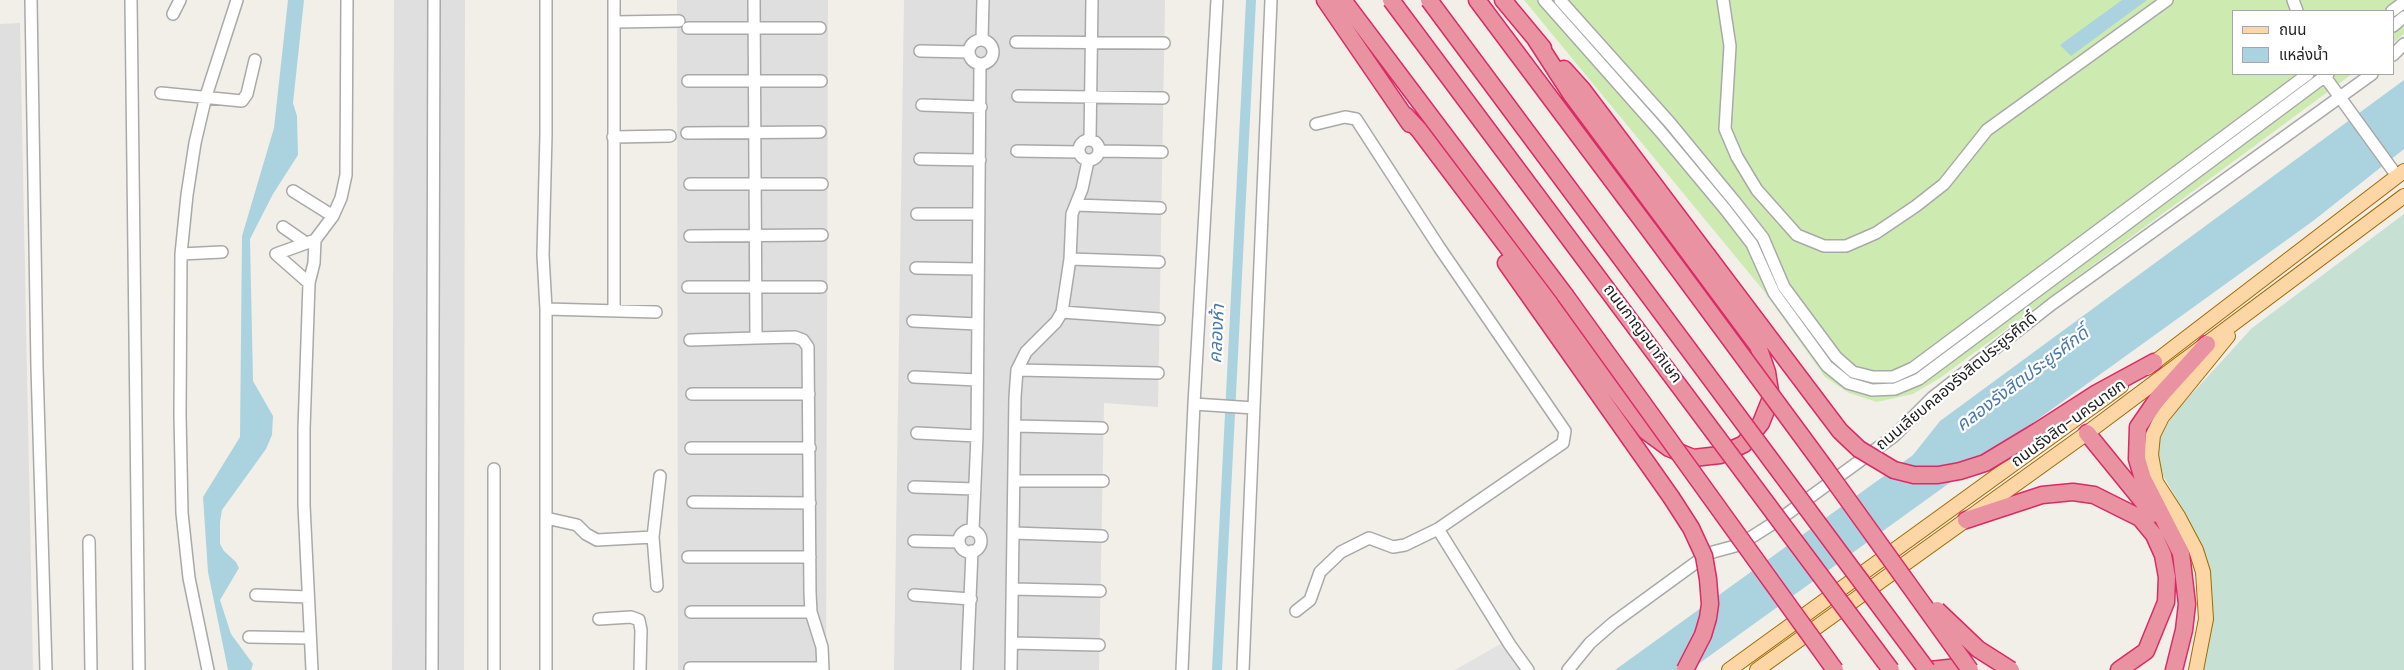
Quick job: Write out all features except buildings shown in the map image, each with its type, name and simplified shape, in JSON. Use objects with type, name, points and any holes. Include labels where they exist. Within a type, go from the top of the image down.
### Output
[{"type":"highway","points":[[1325,0],[1388,89],[1433,160],[1691,528],[1704,556],[1710,604],[1708,618],[1702,635],[1685,670]]},
{"type":"highway","points":[[1343,0],[1565,295],[1698,477],[1788,607],[1835,670]]},
{"type":"highway","name":"ถนนกาญจนาภิเษก","points":[[1391,0],[1891,670]]},
{"type":"highway","name":"ถนนกาญจนาภิเษก","points":[[1430,0],[1928,670]]},
{"type":"highway","points":[[1477,0],[1888,554],[1970,670]]},
{"type":"highway","points":[[1502,0],[1536,40],[1582,88],[1840,431],[1859,449],[1894,470],[1914,475],[1953,472],[1985,463],[2097,393],[2154,362]]},
{"type":"highway","points":[[1405,115],[1419,130],[1646,431],[1669,448],[1693,458],[1720,455],[1744,444],[1761,423],[1771,398],[1767,372],[1758,346],[1571,94],[1536,40]]},
{"type":"highway","points":[[2174,670],[2184,630],[2187,604],[2178,545],[2143,479],[2136,459],[2138,427],[2158,398],[2207,344]]},
{"type":"highway","points":[[2087,433],[2178,545]]},
{"type":"highway","points":[[1966,520],[2042,495],[2073,492],[2094,495],[2140,518],[2154,535],[2163,555],[2167,577],[2166,602],[2154,636],[2142,655],[2119,670]]},
{"type":"highway","points":[[1888,554],[1940,614],[1978,649],[2011,670]]},
{"type":"highway","points":[[1788,607],[1824,670]]},
{"type":"highway","points":[[1928,670],[1958,667],[1966,670]]},
{"type":"main road","name":"ถนนรังสิต-นครนายก","points":[[1729,670],[2154,362],[2397,171]]},
{"type":"main road","name":"ถนนรังสิต-นครนายก","points":[[1756,670],[2087,433],[2404,196]]},
{"type":"main road","points":[[2196,670],[2206,618],[2203,572],[2196,550],[2178,516],[2156,482],[2151,455],[2153,435],[2162,417],[2176,397],[2246,315]]},
{"type":"main road","points":[[2059,432],[2087,433]]},
{"type":"street","points":[[31,0],[37,367],[46,670]]},
{"type":"street","points":[[131,0],[139,670]]},
{"type":"street","points":[[173,14],[180,0]]},
{"type":"street","points":[[208,670],[189,578],[182,512],[180,415],[182,254],[187,195],[206,96],[237,0]]},
{"type":"street","points":[[309,283],[276,254],[310,242],[333,216],[341,198],[346,175],[347,0]]},
{"type":"street","points":[[432,670],[434,0]]},
{"type":"street","points":[[546,0],[546,134],[543,255],[546,309],[546,670]]},
{"type":"street","points":[[614,0],[614,310]]},
{"type":"street","points":[[754,0],[756,338]]},
{"type":"street","points":[[982,40],[983,0]]},
{"type":"street","points":[[1090,140],[1092,0]]},
{"type":"street","points":[[1182,670],[1218,0]]},
{"type":"street","points":[[1243,670],[1250,407],[1270,0]]},
{"type":"street","points":[[1544,0],[1660,131],[1725,209],[1752,244],[1774,293],[1827,366],[1848,383],[1872,390],[1895,389],[1919,378],[2326,75],[2351,112],[2397,171]]},
{"type":"street","points":[[1560,0],[1670,123],[1763,238],[1784,287],[1836,357],[1853,372],[1873,377],[1893,377],[1913,368],[2307,75]]},
{"type":"street","points":[[1723,0],[1730,46],[1725,129],[1737,157],[1757,190],[1797,234],[1824,246],[1846,246],[1876,233],[1930,195],[1944,184],[1987,130],[2167,0]]},
{"type":"street","points":[[2393,10],[2404,2]]},
{"type":"street","points":[[2394,25],[2404,17]]},
{"type":"street","points":[[614,22],[754,29],[820,28]]},
{"type":"street","points":[[982,40],[989,44],[993,54],[990,60],[980,64],[973,61],[969,52],[972,44],[982,40]]},
{"type":"street","points":[[1016,42],[1164,43]]},
{"type":"street","points":[[2394,54],[2404,44]]},
{"type":"street","points":[[1592,54],[1601,45]]},
{"type":"street","points":[[920,51],[969,52]]},
{"type":"street","points":[[161,92],[242,101],[247,94],[255,60]]},
{"type":"street","points":[[973,530],[977,436],[980,64]]},
{"type":"street","name":"ถนนเลียบคลองรังสิตประยูรศักดิ์","points":[[1568,670],[1590,643],[1613,623],[1698,561],[1713,552],[1739,546],[1780,519],[1894,436],[1933,397],[2052,304],[2371,75]]},
{"type":"street","points":[[688,81],[821,81]]},
{"type":"street","points":[[1018,96],[1163,98]]},
{"type":"street","points":[[922,105],[981,106]]},
{"type":"street","points":[[1296,611],[1310,600],[1320,572],[1340,552],[1369,538],[1393,547],[1405,545],[1438,529],[1563,443],[1565,431],[1439,247],[1356,119],[1346,117],[1316,124]]},
{"type":"street","points":[[687,133],[820,132]]},
{"type":"street","points":[[613,137],[670,136]]},
{"type":"street","points":[[1079,152],[1082,143],[1090,140],[1097,143],[1100,151]]},
{"type":"street","points":[[1017,150],[1079,152]]},
{"type":"street","points":[[1100,151],[1162,152]]},
{"type":"street","points":[[1088,161],[1096,158],[1100,151]]},
{"type":"street","points":[[1079,152],[1088,161]]},
{"type":"street","points":[[920,159],[980,160]]},
{"type":"street","points":[[1011,670],[1017,370],[1026,352],[1056,322],[1062,312],[1070,260],[1070,222],[1088,161]]},
{"type":"street","points":[[690,184],[822,184]]},
{"type":"street","points":[[293,191],[333,216]]},
{"type":"street","points":[[1725,209],[1734,202]]},
{"type":"street","points":[[1076,205],[1160,208]]},
{"type":"street","points":[[917,214],[978,214]]},
{"type":"street","points":[[283,227],[310,242]]},
{"type":"street","points":[[690,236],[822,235]]},
{"type":"street","points":[[310,242],[314,263],[309,283],[304,428],[304,505],[312,670]]},
{"type":"street","points":[[182,254],[222,252]]},
{"type":"street","points":[[1070,260],[1159,262]]},
{"type":"street","points":[[916,268],[977,269]]},
{"type":"street","points":[[688,287],[821,287]]},
{"type":"street","points":[[546,309],[656,312]]},
{"type":"street","points":[[1062,312],[1159,319]]},
{"type":"street","points":[[913,321],[977,324]]},
{"type":"street","points":[[690,340],[795,337],[807,343],[811,612],[822,647],[823,669],[690,668]]},
{"type":"street","points":[[1017,370],[1158,374]]},
{"type":"street","points":[[914,377],[977,380]]},
{"type":"street","points":[[692,394],[809,394]]},
{"type":"street","points":[[1197,404],[1250,407]]},
{"type":"street","points":[[1015,426],[1102,428]]},
{"type":"street","points":[[917,433],[977,436]]},
{"type":"street","points":[[691,448],[810,448]]},
{"type":"street","points":[[494,469],[494,670]]},
{"type":"street","points":[[656,586],[653,537],[660,476]]},
{"type":"street","points":[[1014,480],[1103,481]]},
{"type":"street","points":[[914,487],[975,489]]},
{"type":"street","points":[[693,502],[810,503]]},
{"type":"street","points":[[546,518],[577,525],[586,534],[597,540],[653,537]]},
{"type":"street","points":[[1438,529],[1510,645],[1528,670]]},
{"type":"street","points":[[973,530],[980,536],[981,542],[978,548],[972,551],[962,548],[960,542],[962,533],[973,530]]},
{"type":"street","points":[[1013,534],[1102,536]]},
{"type":"street","points":[[89,541],[91,670]]},
{"type":"street","points":[[914,541],[960,542]]},
{"type":"street","points":[[967,670],[972,551]]},
{"type":"street","points":[[688,557],[810,557]]},
{"type":"street","points":[[1013,589],[1100,591]]},
{"type":"street","points":[[256,595],[308,597]]},
{"type":"street","points":[[914,595],[971,599]]},
{"type":"street","points":[[691,612],[811,612]]},
{"type":"street","points":[[599,619],[631,617],[639,620],[641,630],[640,670]]},
{"type":"street","points":[[249,637],[310,638]]},
{"type":"street","points":[[1012,643],[1099,645]]},
{"type":"shaded area","points":[[394,0],[465,0],[464,670],[392,670]]},
{"type":"shaded area","points":[[677,0],[828,0],[826,670],[678,670]]},
{"type":"shaded area","points":[[904,0],[1165,0],[1158,407],[1104,403],[1099,670],[894,670]]},
{"type":"shaded area","points":[[20,23],[33,670],[0,670],[0,24]]},
{"type":"shaded area","points":[[1511,638],[1531,670],[1455,670]]},
{"type":"green space","points":[[1524,0],[2404,0],[2404,34],[2394,42],[2394,10],[2232,10],[2232,75],[2351,75],[1940,378],[1913,394],[1877,402],[1849,393],[1825,377],[1763,290]]},
{"type":"green space","points":[[2404,214],[2404,670],[2199,670],[2203,554],[2184,512],[2161,472],[2157,459],[2157,439],[2178,409],[2252,328]]},
{"type":"water","points":[[288,0],[304,0],[293,103],[297,116],[298,155],[273,194],[250,239],[253,381],[273,416],[272,435],[266,449],[222,510],[220,522],[220,544],[239,568],[220,600],[231,634],[253,664],[251,670],[228,670],[208,572],[203,497],[240,437],[242,236],[274,128]]},
{"type":"water","points":[[2122,0],[2147,0],[2071,56],[2060,45]]},
{"type":"water","name":"คลองรังสิตประยูรศักดิ์","points":[[2404,80],[2404,149],[2313,221],[1690,670],[1615,670],[1913,455],[1940,421]]},
{"type":"waterway","name":"คลองห้า","points":[[1217,670],[1251,0]]}]
